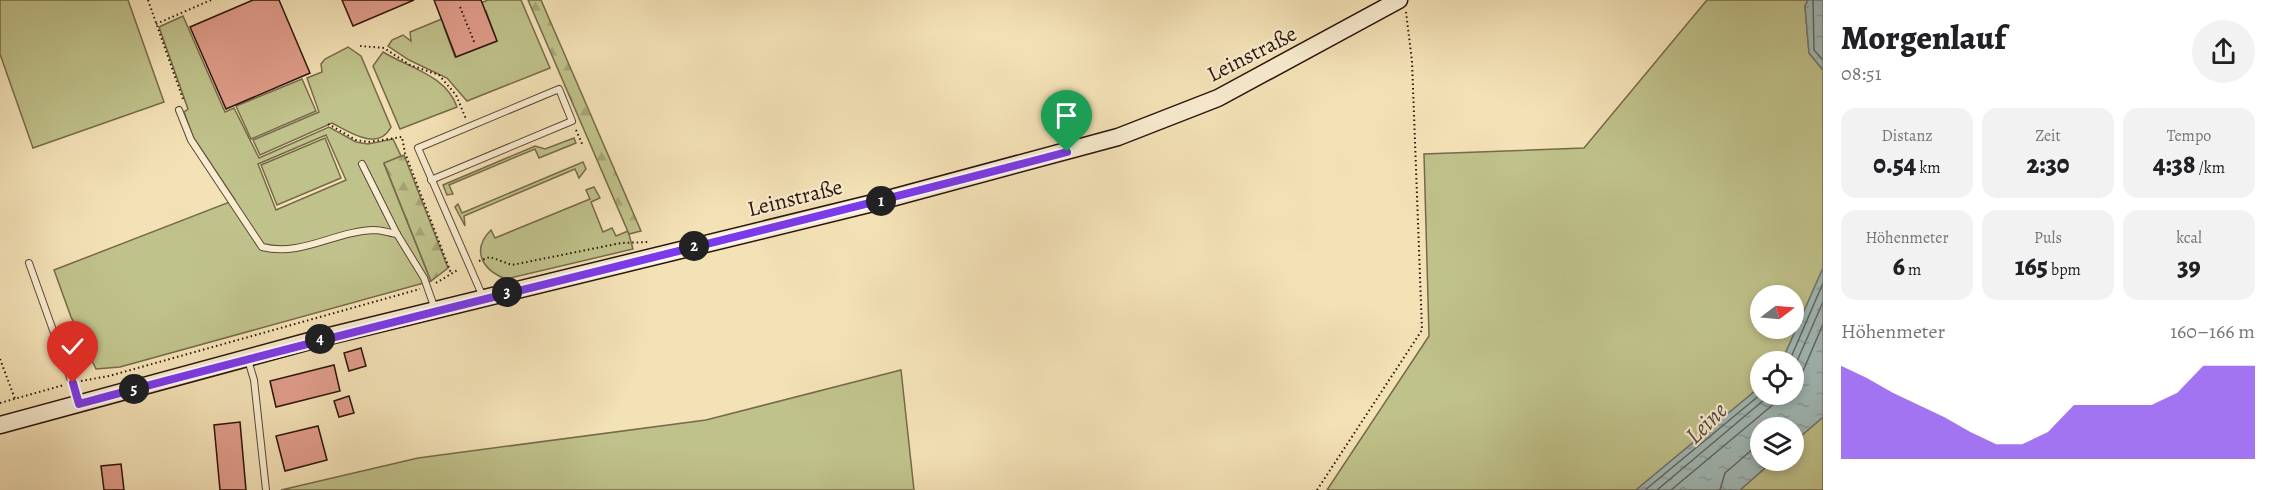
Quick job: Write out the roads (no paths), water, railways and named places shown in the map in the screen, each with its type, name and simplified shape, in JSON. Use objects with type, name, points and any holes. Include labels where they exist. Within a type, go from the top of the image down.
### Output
[{"type":"main road","name":"Leinstraße","points":[[0,425],[248,358],[873,203],[1118,137],[1218,98],[1403,5]]},
{"type":"lane","points":[[431,180],[572,122],[559,89],[418,148],[431,180],[483,298]]},
{"type":"lane","points":[[179,110],[191,140],[262,247],[279,252],[301,249],[336,237],[375,230],[397,234]]},
{"type":"lane","points":[[362,164],[427,287],[435,310]]},
{"type":"lane","points":[[29,263],[79,404]]},
{"type":"lane","points":[[248,358],[254,380],[266,490]]},
{"type":"water","points":[[1808,0],[1823,0],[1823,70],[1809,53],[1805,6]]},
{"type":"water","points":[[1823,268],[1823,417],[1804,433],[1804,417],[1750,417],[1750,471],[1762,471],[1740,490],[1636,490],[1750,395],[1750,405],[1804,405],[1804,351],[1786,351],[1792,339],[1804,339],[1804,311]]},
{"type":"water label","name":"Leine","points":[[1706,423]]}]
